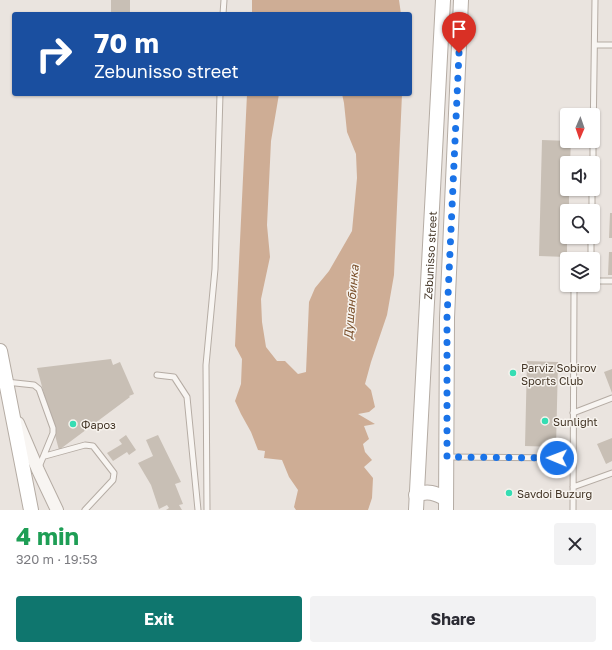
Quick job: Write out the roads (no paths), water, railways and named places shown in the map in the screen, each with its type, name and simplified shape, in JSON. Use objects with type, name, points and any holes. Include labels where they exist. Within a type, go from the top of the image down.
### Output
[{"type":"main road","name":"Zebunisso street","points":[[416,510],[443,0]]},
{"type":"main road","name":"Zebunisso street","points":[[446,505],[447,318],[461,0]]},
{"type":"main road","points":[[0,351],[31,510]]},
{"type":"main road","points":[[416,495],[422,492],[438,494],[446,505]]},
{"type":"street","points":[[12,408],[38,470],[57,510]]},
{"type":"lane","points":[[223,12],[224,0]]},
{"type":"lane","points":[[594,108],[595,0]]},
{"type":"lane","points":[[595,45],[612,45]]},
{"type":"lane","points":[[207,510],[206,365],[215,269],[220,96]]},
{"type":"lane","points":[[600,280],[612,281]]},
{"type":"lane","points":[[573,510],[574,292]]},
{"type":"lane","points":[[157,376],[174,377],[187,397],[198,510]]},
{"type":"lane","points":[[6,382],[34,385],[38,389],[53,428],[53,433],[45,456],[38,470]]},
{"type":"lane","points":[[573,413],[612,398]]},
{"type":"lane","points":[[45,456],[85,445],[93,446],[114,473],[113,480],[85,510]]},
{"type":"lane","points":[[447,457],[573,458]]},
{"type":"lane","points":[[573,487],[612,473]]},
{"type":"water","points":[[252,0],[399,0],[401,12],[252,12]]},
{"type":"water","name":"Душанбинка","points":[[247,96],[279,96],[271,141],[267,225],[270,257],[261,299],[262,322],[266,347],[277,361],[285,361],[298,374],[306,372],[309,302],[315,288],[329,271],[352,231],[357,178],[356,154],[347,132],[342,96],[402,96],[394,275],[387,315],[365,384],[371,390],[375,407],[369,412],[358,414],[375,424],[364,426],[369,439],[363,444],[365,452],[372,460],[364,467],[373,478],[372,498],[368,510],[296,510],[294,507],[298,490],[289,477],[282,460],[264,458],[265,451],[258,450],[251,432],[235,401],[241,384],[242,359],[235,346]]},
{"type":"place","name":"Parviz Sobirov Sports Club","points":[[513,373]]},
{"type":"place","name":"Sunlight","points":[[545,421]]},
{"type":"place","name":"Фароз","points":[[73,424]]},
{"type":"place","name":"Savdoi Buzurg","points":[[509,493]]}]
